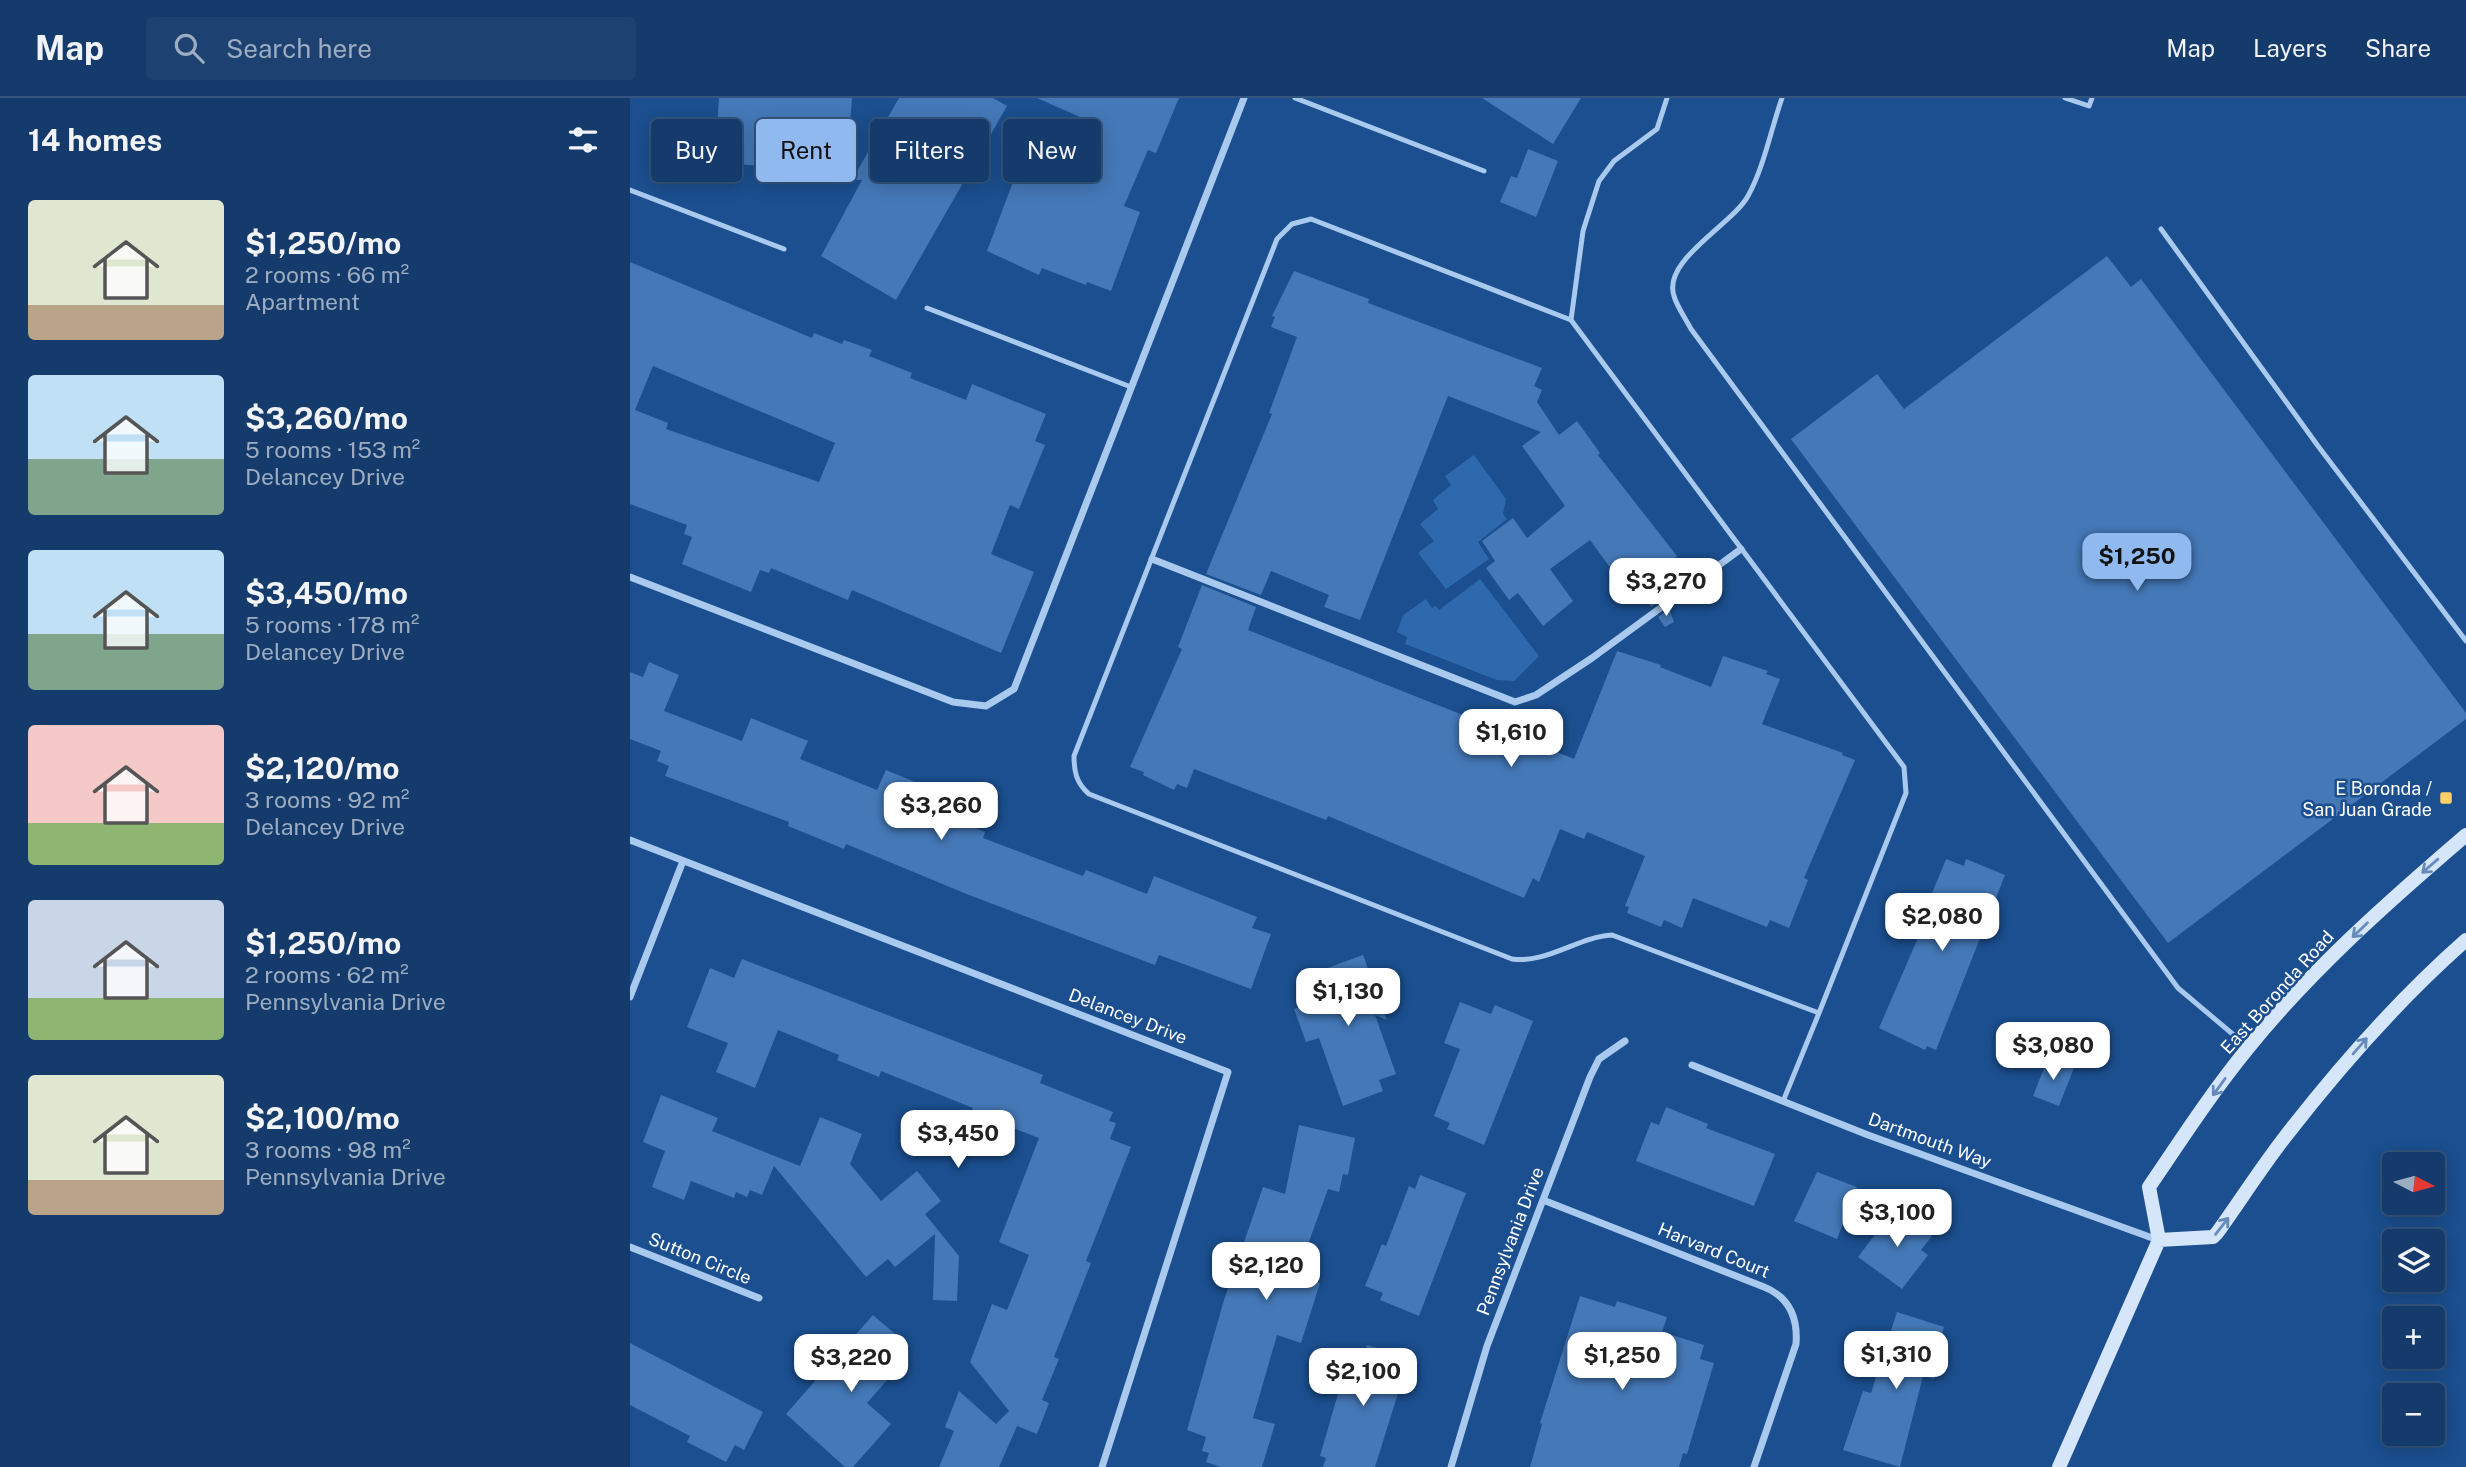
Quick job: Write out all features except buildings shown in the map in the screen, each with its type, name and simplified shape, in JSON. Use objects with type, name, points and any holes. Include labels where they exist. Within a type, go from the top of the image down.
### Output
[{"type":"main road","name":"East Boronda Road","points":[[2159,1240],[2149,1187],[2248,1047],[2325,963],[2394,897],[2466,835]]},
{"type":"main road","points":[[2059,1467],[2159,1240],[2213,1237],[2284,1137],[2328,1083],[2402,1000],[2466,940]]},
{"type":"street","points":[[630,577],[953,702],[986,706],[1014,689],[1244,98]]},
{"type":"street","points":[[1152,559],[1515,702],[1536,695],[1592,658],[1741,549]]},
{"type":"street","name":"Delancey Drive","points":[[630,840],[1228,1072],[1102,1467]]},
{"type":"street","points":[[630,997],[683,861]]},
{"type":"street","name":"Pennsylvania Drive","points":[[1451,1467],[1487,1346],[1590,1077],[1600,1059],[1625,1041]]},
{"type":"street","name":"Dartmouth Way","points":[[1692,1065],[1784,1099],[1868,1135],[2159,1240]]},
{"type":"street","name":"Harvard Court","points":[[1543,1200],[1774,1291],[1788,1304],[1796,1325],[1796,1344],[1754,1467]]},
{"type":"street","name":"Sutton Circle","points":[[630,1247],[759,1298]]},
{"type":"lane","points":[[1295,98],[1484,171]]},
{"type":"lane","points":[[1571,320],[1583,231],[1599,181],[1614,161],[1657,129],[1667,98]]},
{"type":"lane","points":[[1782,98],[1748,195],[1728,222],[1707,238],[1676,269],[1673,293],[1692,329],[2178,988],[2248,1047]]},
{"type":"lane","points":[[2065,98],[2089,107],[2092,98]]},
{"type":"lane","points":[[630,190],[784,249]]},
{"type":"lane","points":[[1784,1099],[1819,1013],[1899,813],[1907,786],[1904,767],[1571,320],[1321,221],[1311,219],[1292,224],[1277,239],[1073,756],[1075,775],[1088,794],[1512,959],[1533,958],[1600,936],[1612,935],[1646,945],[1819,1013]]},
{"type":"lane","points":[[2161,229],[2318,446],[2466,641]]},
{"type":"lane","points":[[927,308],[1131,387]]},
{"type":"shaded area","points":[[1474,455],[1506,499],[1503,514],[1507,519],[1478,542],[1489,559],[1446,589],[1418,553],[1434,541],[1420,524],[1438,509],[1433,500],[1451,485],[1445,476]]},
{"type":"shaded area","points":[[1480,579],[1539,656],[1514,681],[1497,680],[1405,644],[1407,637],[1397,632],[1403,615],[1426,599],[1432,608],[1436,606],[1439,610]]},
{"type":"place","name":"E Boronda / San Juan Grade","points":[[2446,798]]}]
